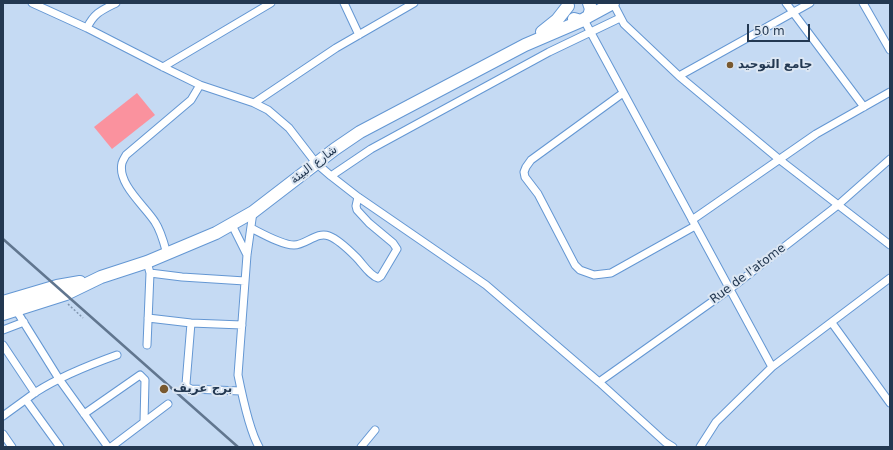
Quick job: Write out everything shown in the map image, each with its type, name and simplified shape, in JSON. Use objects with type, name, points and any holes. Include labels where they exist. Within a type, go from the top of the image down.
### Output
[{"type":"main road","points":[[569,5],[569,14],[571,17],[574,19],[584,19],[591,9],[589,3]]},
{"type":"main road","name":"شارع البيئة","points":[[3,302],[57,286],[148,268],[168,254],[232,225],[253,212],[316,163],[360,132],[525,46],[584,19],[613,3]]},
{"type":"main road","name":"شارع البيئة","points":[[525,46],[557,20],[569,5]]},
{"type":"main road","name":"شارع البيئة","points":[[3,314],[59,296],[101,277]]},
{"type":"street","points":[[32,3],[87,28],[163,68],[200,85],[254,103],[268,110],[282,122],[316,163],[331,176],[358,197],[486,285],[599,382],[665,442],[673,447]]},
{"type":"street","points":[[87,28],[91,19],[101,10],[116,3]]},
{"type":"street","points":[[163,68],[271,3]]},
{"type":"street","points":[[344,3],[359,35]]},
{"type":"street","points":[[254,103],[336,48],[414,3]]},
{"type":"street","points":[[613,3],[624,24],[679,76],[780,160],[890,245]]},
{"type":"street","points":[[786,3],[864,107]]},
{"type":"street","points":[[679,76],[810,3]]},
{"type":"street","points":[[862,3],[890,50]]},
{"type":"street","points":[[331,176],[371,149],[549,52],[620,18]]},
{"type":"street","points":[[584,19],[772,367]]},
{"type":"street","points":[[168,254],[156,223],[137,200],[126,183],[122,172],[122,163],[126,155],[191,100],[200,85]]},
{"type":"street","points":[[623,93],[531,160],[524,172],[525,176],[538,194],[575,265],[580,270],[594,275],[611,273],[694,223],[816,134],[890,92]]},
{"type":"street","name":"Rue de l'atome","points":[[599,382],[730,289],[838,205],[890,159]]},
{"type":"street","points":[[251,228],[288,244],[295,245],[303,244],[323,235],[330,236],[355,256],[372,274],[378,278],[381,276],[397,249],[393,243],[369,223],[357,210],[356,206],[358,197]]},
{"type":"street","points":[[253,212],[247,255],[238,375],[241,391],[259,447]]},
{"type":"street","points":[[232,225],[247,255]]},
{"type":"street","points":[[147,345],[148,268],[182,277],[245,281]]},
{"type":"street","points":[[700,447],[716,422],[772,367],[890,278]]},
{"type":"street","points":[[16,310],[59,379],[108,447]]},
{"type":"street","points":[[148,318],[191,323],[242,325]]},
{"type":"street","points":[[3,330],[24,322]]},
{"type":"street","points":[[191,323],[187,387],[192,389],[241,391]]},
{"type":"street","points":[[832,323],[889,400]]},
{"type":"street","points":[[3,345],[35,393]]},
{"type":"street","points":[[3,416],[35,393],[59,379],[82,367],[117,355]]},
{"type":"street","points":[[84,414],[140,375],[145,380],[144,422]]},
{"type":"street","points":[[26,400],[60,447]]},
{"type":"street","points":[[111,447],[168,404]]},
{"type":"street","points":[[361,447],[374,430]]},
{"type":"street","points":[[3,434],[9,446]]},
{"type":"path","points":[[59,296],[83,318]]},
{"type":"shaded area","points":[[137,93],[155,115],[112,149],[94,127]]},
{"type":"railway","points":[[3,239],[238,447]]},
{"type":"place","name":"جامع التوحيد","points":[[730,65]]},
{"type":"place","name":"برج عريف","points":[[164,389]]}]
